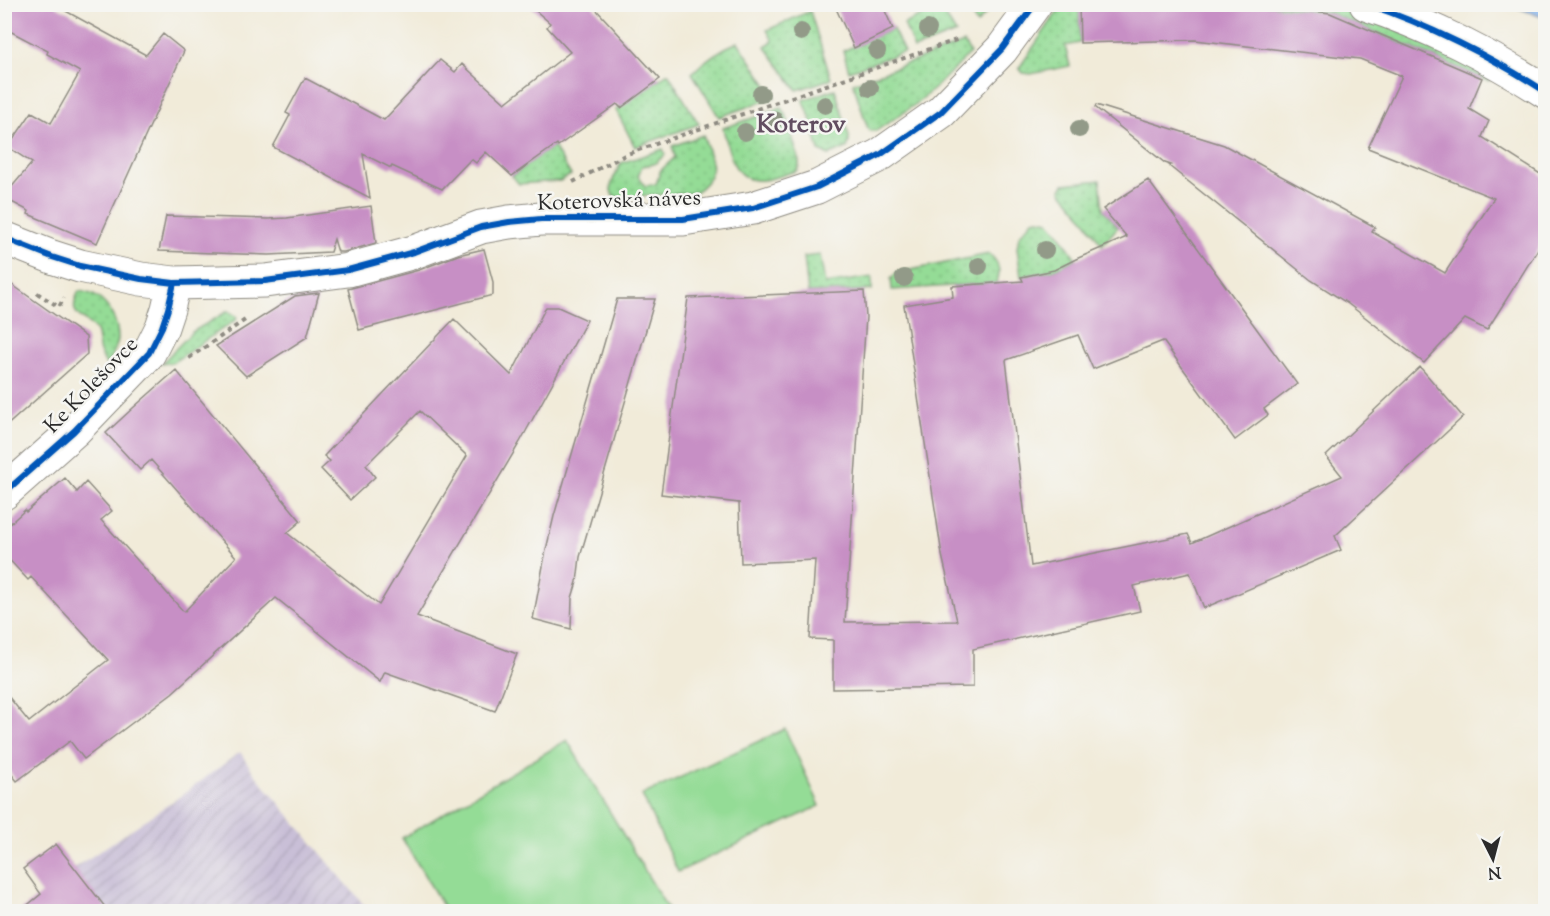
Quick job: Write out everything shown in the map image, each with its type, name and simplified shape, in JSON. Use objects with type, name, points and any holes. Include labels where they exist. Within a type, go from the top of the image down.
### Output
[{"type":"street","name":"Koterovská náves","points":[[4,238],[80,266],[141,279],[174,283],[241,283],[348,270],[414,252],[481,227],[509,222],[541,219],[683,219],[753,208],[818,187],[880,155],[941,112],[1002,49],[1035,4]]},
{"type":"street","points":[[1366,4],[1395,14],[1464,45],[1545,92]]},
{"type":"street","name":"Ke Kolešovce","points":[[4,493],[74,430],[149,353],[162,327],[174,283]]},
{"type":"path","points":[[568,184],[627,154],[965,37]]},
{"type":"shaded area","points":[[240,752],[254,773],[369,911],[19,912],[75,868],[185,793]]},
{"type":"green space","points":[[981,4],[993,5],[977,24],[968,9]]},
{"type":"green space","points":[[1062,5],[1079,5],[1080,43],[1065,46],[1070,66],[1031,74],[1023,73],[1019,68]]},
{"type":"green space","points":[[1258,5],[1340,5],[1444,49],[1493,74],[1489,81],[1330,13]]},
{"type":"green space","points":[[940,7],[956,33],[914,49],[904,24]]},
{"type":"green space","points":[[810,11],[831,79],[797,90],[765,46],[773,41],[767,30]]},
{"type":"green space","points":[[893,29],[904,52],[849,71],[843,51]]},
{"type":"green space","points":[[738,42],[775,97],[719,117],[692,73],[713,55]]},
{"type":"green space","points":[[964,43],[970,53],[938,85],[916,104],[876,131],[868,129],[853,83]]},
{"type":"green space","points":[[668,73],[699,124],[635,147],[616,110]]},
{"type":"green space","points":[[835,89],[849,142],[847,148],[829,155],[819,151],[803,100]]},
{"type":"green space","points":[[782,108],[787,117],[799,166],[796,171],[767,179],[753,180],[745,177],[734,164],[723,128]]},
{"type":"green space","points":[[703,135],[711,160],[711,174],[694,193],[614,197],[611,185],[621,163],[663,149],[665,155],[654,164],[642,166],[638,176],[645,186],[656,184],[660,171],[675,157],[672,146]]},
{"type":"green space","points":[[553,146],[571,175],[560,181],[519,184],[512,176]]},
{"type":"green space","points":[[1100,180],[1103,209],[1118,227],[1102,245],[1061,189],[1064,184]]},
{"type":"green space","points":[[1033,220],[1049,221],[1076,259],[1054,270],[1021,277],[1017,248],[1019,236]]},
{"type":"green space","points":[[989,254],[998,267],[999,275],[996,283],[892,290],[891,279],[896,273]]},
{"type":"green space","points":[[820,255],[825,284],[872,277],[872,290],[808,293],[804,257]]},
{"type":"green space","points":[[79,291],[93,295],[102,301],[115,321],[118,339],[107,366],[100,353],[94,328],[76,313],[74,308]]},
{"type":"green space","points":[[228,311],[237,319],[172,363],[162,363],[192,332]]},
{"type":"green space","points":[[785,729],[820,806],[678,872],[642,795]]},
{"type":"green space","points":[[567,740],[669,911],[446,911],[402,838]]},
{"type":"water","points":[[1511,5],[1545,5],[1545,18],[1542,17]]},
{"type":"building","points":[[4,4],[53,4],[146,55],[163,34],[184,51],[97,243],[28,214],[29,211],[4,198],[32,163],[8,147],[32,112],[51,123],[80,72],[47,54],[48,51],[4,28]]},
{"type":"building","points":[[528,4],[591,4],[660,79],[621,108],[617,104],[512,176],[486,152],[476,163],[471,159],[442,189],[363,154],[370,198],[273,147],[290,115],[286,113],[305,78],[384,120],[440,60],[455,72],[462,64],[505,103],[570,52],[547,27],[550,23]]},
{"type":"building","points":[[834,4],[882,4],[893,29],[854,48]]},
{"type":"building","points":[[1079,4],[1258,4],[1330,13],[1482,78],[1469,109],[1489,121],[1482,137],[1545,177],[1545,238],[1487,330],[1465,319],[1424,363],[1347,303],[1311,280],[1169,166],[1171,165],[1165,163],[1095,107],[1096,105],[1224,145],[1375,227],[1372,232],[1445,273],[1494,198],[1368,148],[1402,76],[1360,59],[1195,40],[1080,43]]},
{"type":"building","points":[[1148,180],[1297,384],[1264,409],[1268,415],[1235,440],[1163,341],[1093,369],[1078,335],[1006,360],[1031,566],[1188,534],[1192,543],[1342,476],[1326,456],[1420,367],[1463,417],[1335,536],[1341,550],[1204,608],[1190,573],[1134,586],[1140,611],[973,649],[973,687],[833,689],[833,640],[810,639],[815,560],[741,563],[739,503],[661,494],[688,298],[864,291],[866,317],[845,622],[957,621],[942,555],[904,305],[953,297],[952,286],[1023,281],[1021,277],[1054,270],[1127,237],[1103,209]]},
{"type":"building","points":[[371,206],[376,243],[344,252],[338,252],[334,239],[330,252],[269,255],[159,251],[166,216],[268,219]]},
{"type":"building","points":[[484,249],[493,282],[493,295],[359,330],[348,289],[419,270],[458,255]]},
{"type":"building","points":[[4,279],[86,337],[87,354],[4,428]]},
{"type":"building","points":[[319,293],[307,337],[246,376],[216,346],[295,296]]},
{"type":"building","points":[[617,299],[655,299],[580,557],[577,582],[572,598],[571,629],[533,619],[554,516]]},
{"type":"building","points":[[546,307],[558,307],[587,320],[520,442],[417,616],[517,654],[495,711],[385,672],[380,682],[276,598],[172,693],[84,759],[70,741],[17,781],[4,765],[4,691],[29,722],[108,660],[31,577],[28,580],[4,554],[4,529],[65,478],[77,492],[86,482],[112,511],[101,520],[184,612],[236,557],[151,460],[140,470],[106,433],[133,408],[176,370],[301,521],[287,533],[379,605],[467,456],[420,411],[366,465],[375,477],[350,500],[321,469],[330,461],[324,456],[454,319],[511,375]]},
{"type":"building","points":[[56,844],[109,912],[19,912],[41,894],[23,869]]},
{"type":"cycle path","points":[[4,238],[80,266],[141,279],[174,283],[265,281],[348,270],[414,252],[481,227],[509,222],[541,219],[683,219],[753,208],[817,187],[880,155],[941,112],[1002,49],[1035,4]]},
{"type":"cycle path","points":[[1366,4],[1459,42],[1546,92]]},
{"type":"cycle path","points":[[4,493],[74,431],[149,353],[162,327],[174,283]]},
{"type":"district","name":"Koterov","points":[[801,123]]}]
